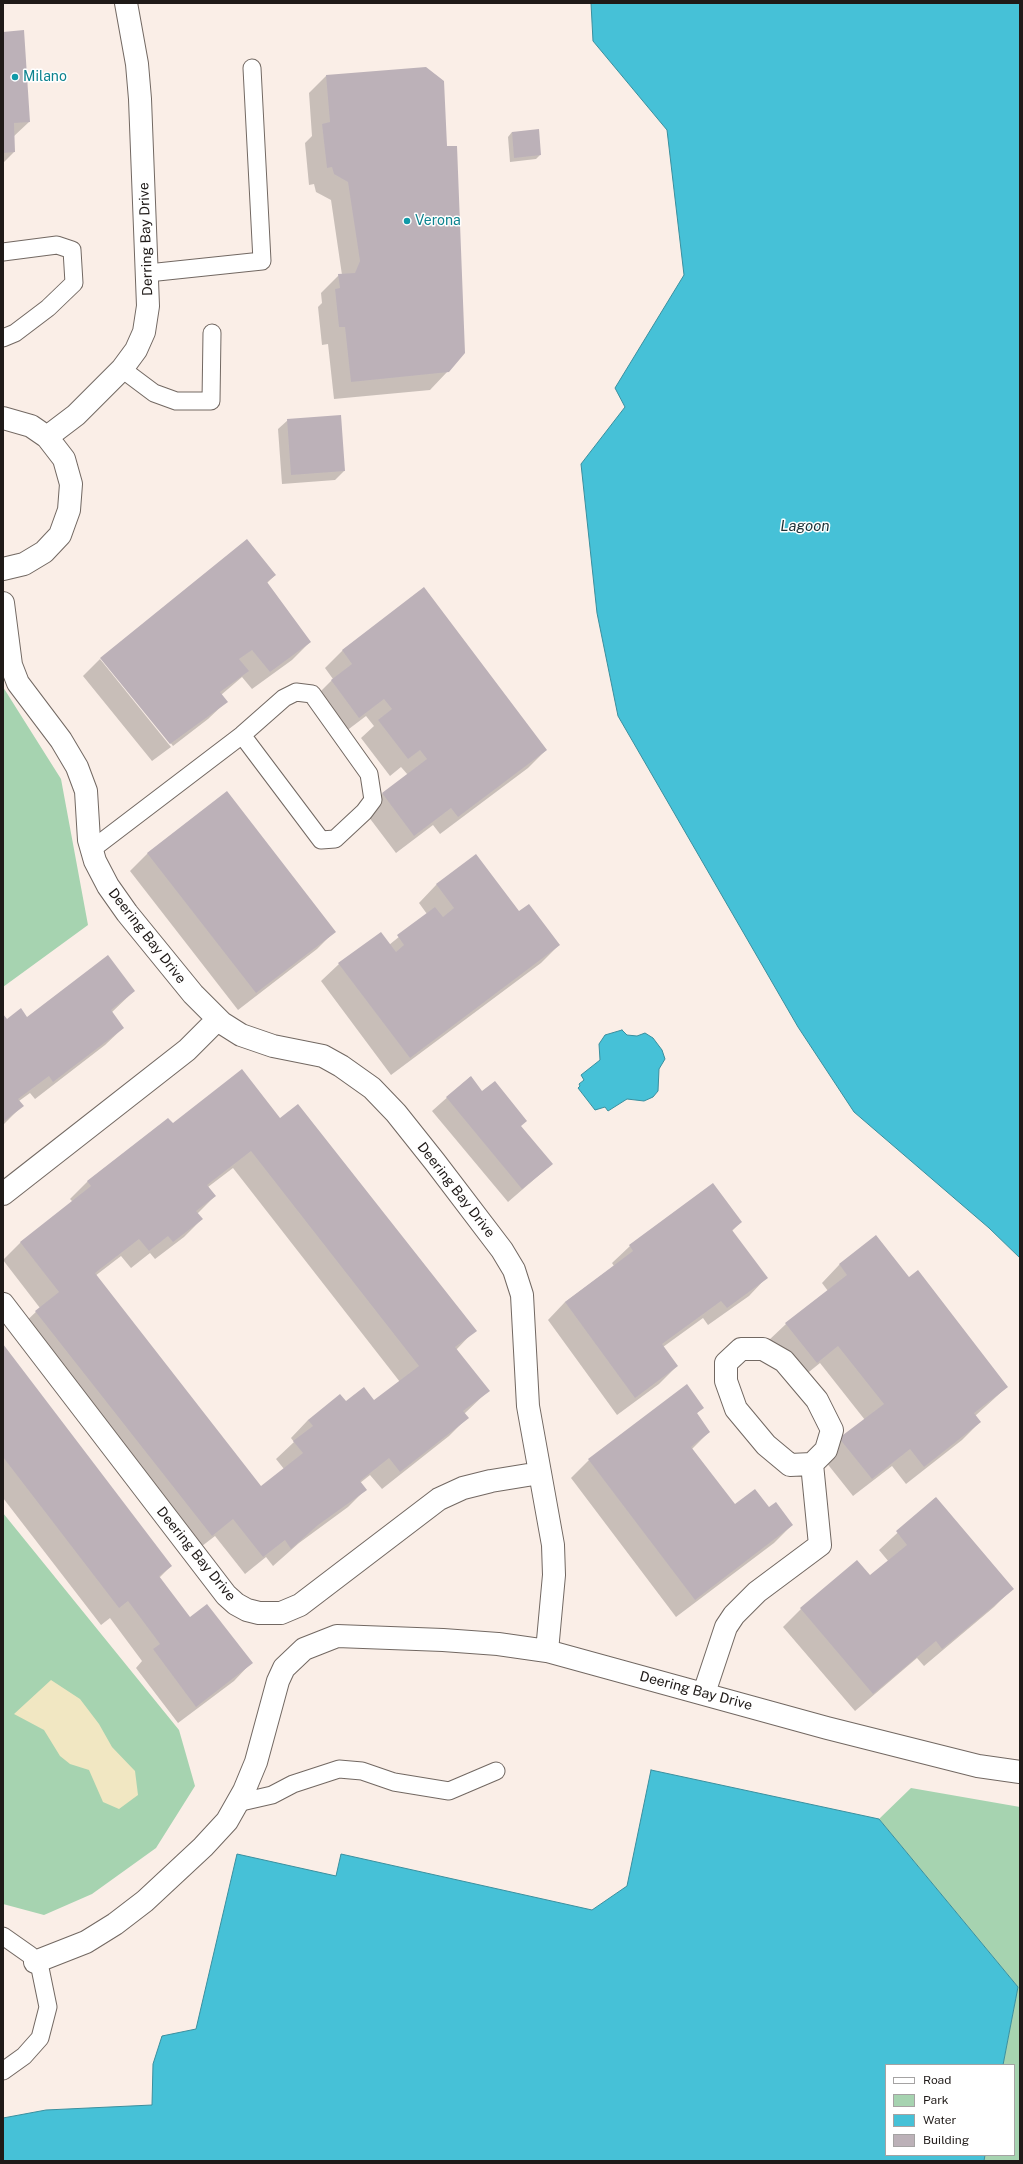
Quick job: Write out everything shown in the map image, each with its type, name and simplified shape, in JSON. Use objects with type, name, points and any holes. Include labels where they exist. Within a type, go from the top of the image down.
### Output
[{"type":"street","name":"Derring Bay Drive","points":[[48,437],[76,415],[122,369],[136,350],[144,332],[148,306],[148,273],[138,71],[126,3]]},
{"type":"street","points":[[3,418],[31,426],[48,437],[64,459],[71,484],[70,510],[60,534],[44,552],[24,564],[3,569]]},
{"type":"street","name":"Deering Bay Drive","points":[[3,602],[7,645],[13,672],[28,697],[61,740],[77,768],[86,791],[89,840],[94,860],[108,886],[127,913],[193,994],[218,1019],[241,1035],[273,1046],[323,1056],[372,1088],[396,1113],[502,1250],[514,1270],[522,1295],[528,1406],[553,1545],[554,1575],[546,1650],[826,1728],[978,1766],[1020,1772]]},
{"type":"street","points":[[3,1194],[187,1050],[218,1019]]},
{"type":"street","name":"Deering Bay Drive","points":[[3,1304],[218,1585],[236,1604],[247,1610],[258,1613],[280,1613],[300,1605],[439,1499],[463,1488],[491,1481],[540,1473]]},
{"type":"street","points":[[741,1349],[763,1349],[784,1361],[817,1400],[832,1430],[826,1450],[812,1464],[790,1465],[766,1444],[736,1409],[726,1381],[726,1362],[741,1349]]},
{"type":"street","points":[[704,1693],[726,1627],[734,1615],[757,1592],[820,1545],[812,1464]]},
{"type":"street","points":[[35,1962],[86,1942],[145,1901],[203,1847],[227,1821],[256,1762],[278,1681],[284,1668],[304,1648],[338,1636],[352,1636],[498,1644],[546,1650]]},
{"type":"lane","points":[[148,273],[262,261],[252,68]]},
{"type":"lane","points":[[3,252],[57,245],[72,250],[74,283],[48,308],[15,333],[3,338]]},
{"type":"lane","points":[[122,369],[154,392],[176,402],[211,401],[212,332]]},
{"type":"lane","points":[[92,850],[242,735],[284,698],[296,692],[312,694],[368,774],[373,800],[364,812],[335,839],[321,840],[242,735]]},
{"type":"lane","points":[[237,1802],[272,1795],[292,1784],[339,1769],[362,1771],[394,1782],[449,1790],[496,1771]]},
{"type":"lane","points":[[3,1936],[30,1955],[40,1968],[48,2008],[40,2038],[24,2056],[3,2071]]},
{"type":"green space","points":[[3,687],[61,779],[88,925],[3,987]]},
{"type":"green space","points":[[3,1513],[179,1730],[195,1786],[156,1848],[92,1894],[44,1915],[3,1904]]},
{"type":"green space","points":[[911,1788],[1020,1807],[1020,2161],[984,2161],[985,2156],[1015,2156],[1015,2064],[1003,2064],[1018,1987],[879,1819]]},
{"type":"sand","points":[[51,1680],[80,1699],[99,1724],[112,1747],[135,1771],[138,1795],[119,1809],[103,1802],[89,1770],[70,1764],[60,1756],[44,1730],[14,1714]]},
{"type":"water","name":"Lagoon","points":[[591,3],[1020,3],[1020,1258],[989,1228],[854,1112],[798,1027],[618,716],[597,613],[581,464],[625,407],[615,388],[684,275],[667,130],[593,41]]},
{"type":"water","points":[[622,1030],[627,1035],[637,1036],[645,1033],[653,1038],[662,1050],[665,1059],[659,1069],[658,1091],[653,1097],[644,1101],[627,1099],[608,1111],[605,1107],[595,1110],[578,1088],[580,1086],[579,1084],[584,1080],[581,1075],[600,1060],[599,1044],[605,1035]]},
{"type":"water","points":[[651,1770],[879,1819],[1018,1987],[1003,2064],[885,2064],[885,2156],[985,2156],[984,2161],[3,2161],[3,2118],[46,2110],[152,2105],[153,2064],[162,2036],[196,2029],[237,1854],[336,1876],[341,1854],[592,1910],[627,1886]]},
{"type":"building","name":"Milano","points":[[24,30],[30,122],[14,123],[15,152],[3,153],[3,32]]},
{"type":"building","name":"Verona","points":[[426,67],[444,81],[447,146],[457,146],[465,353],[449,372],[351,382],[345,327],[339,327],[335,289],[340,288],[338,274],[355,273],[360,261],[348,182],[334,174],[332,167],[327,168],[322,124],[330,122],[326,75]]},
{"type":"building","points":[[539,129],[541,155],[514,158],[512,132]]},
{"type":"building","points":[[341,415],[345,471],[291,475],[287,419]]},
{"type":"building","points":[[247,539],[276,575],[267,582],[311,642],[270,672],[252,650],[239,659],[249,671],[220,692],[228,702],[170,744],[100,658]]},
{"type":"building","points":[[424,587],[547,750],[458,817],[451,808],[414,836],[382,793],[427,759],[420,750],[408,759],[378,720],[392,709],[384,699],[359,718],[331,680],[352,664],[342,650]]},
{"type":"building","points":[[227,791],[336,932],[256,993],[147,853]]},
{"type":"building","points":[[476,854],[519,911],[529,904],[560,945],[410,1058],[338,963],[381,932],[396,952],[404,945],[397,935],[435,907],[443,917],[454,908],[436,884]]},
{"type":"building","points":[[108,955],[135,991],[111,1010],[124,1028],[53,1082],[49,1076],[18,1099],[24,1106],[3,1122],[3,1014],[7,1019],[21,1008],[27,1017]]},
{"type":"building","points":[[242,1069],[280,1118],[298,1104],[477,1331],[455,1347],[490,1391],[463,1411],[469,1418],[400,1472],[389,1458],[360,1481],[367,1490],[318,1525],[291,1549],[285,1540],[263,1557],[233,1519],[212,1536],[35,1311],[59,1292],[20,1242],[91,1186],[87,1181],[168,1118],[173,1123]],"holes":[[[251,1151],[419,1366],[374,1400],[364,1387],[346,1401],[340,1394],[308,1420],[313,1426],[293,1441],[303,1453],[261,1486],[95,1273],[139,1239],[149,1251],[168,1236],[173,1242],[203,1219],[196,1211],[216,1196],[207,1185]]]},
{"type":"building","points":[[471,1076],[482,1091],[495,1081],[527,1121],[521,1126],[553,1164],[522,1189],[446,1097]]},
{"type":"building","points":[[713,1183],[742,1222],[732,1230],[768,1278],[727,1308],[721,1301],[662,1344],[678,1366],[635,1398],[565,1302],[633,1251],[629,1245]]},
{"type":"building","points":[[876,1235],[909,1277],[918,1270],[1008,1387],[974,1413],[981,1422],[924,1467],[910,1449],[872,1479],[839,1438],[884,1404],[838,1346],[817,1363],[785,1323],[847,1275],[839,1264]]},
{"type":"building","points":[[3,1344],[172,1566],[159,1576],[190,1617],[207,1604],[253,1663],[196,1707],[153,1649],[160,1644],[128,1601],[119,1608],[3,1457]]},
{"type":"building","points":[[687,1384],[704,1408],[697,1413],[710,1432],[691,1447],[735,1504],[755,1489],[769,1507],[776,1502],[793,1525],[695,1600],[588,1459]]},
{"type":"building","points":[[936,1497],[1014,1589],[942,1649],[936,1641],[873,1694],[800,1608],[857,1560],[870,1575],[907,1545],[896,1531]]},
{"type":"place","name":"Milano","points":[[15,77]]},
{"type":"place","name":"Verona","points":[[407,221]]}]
